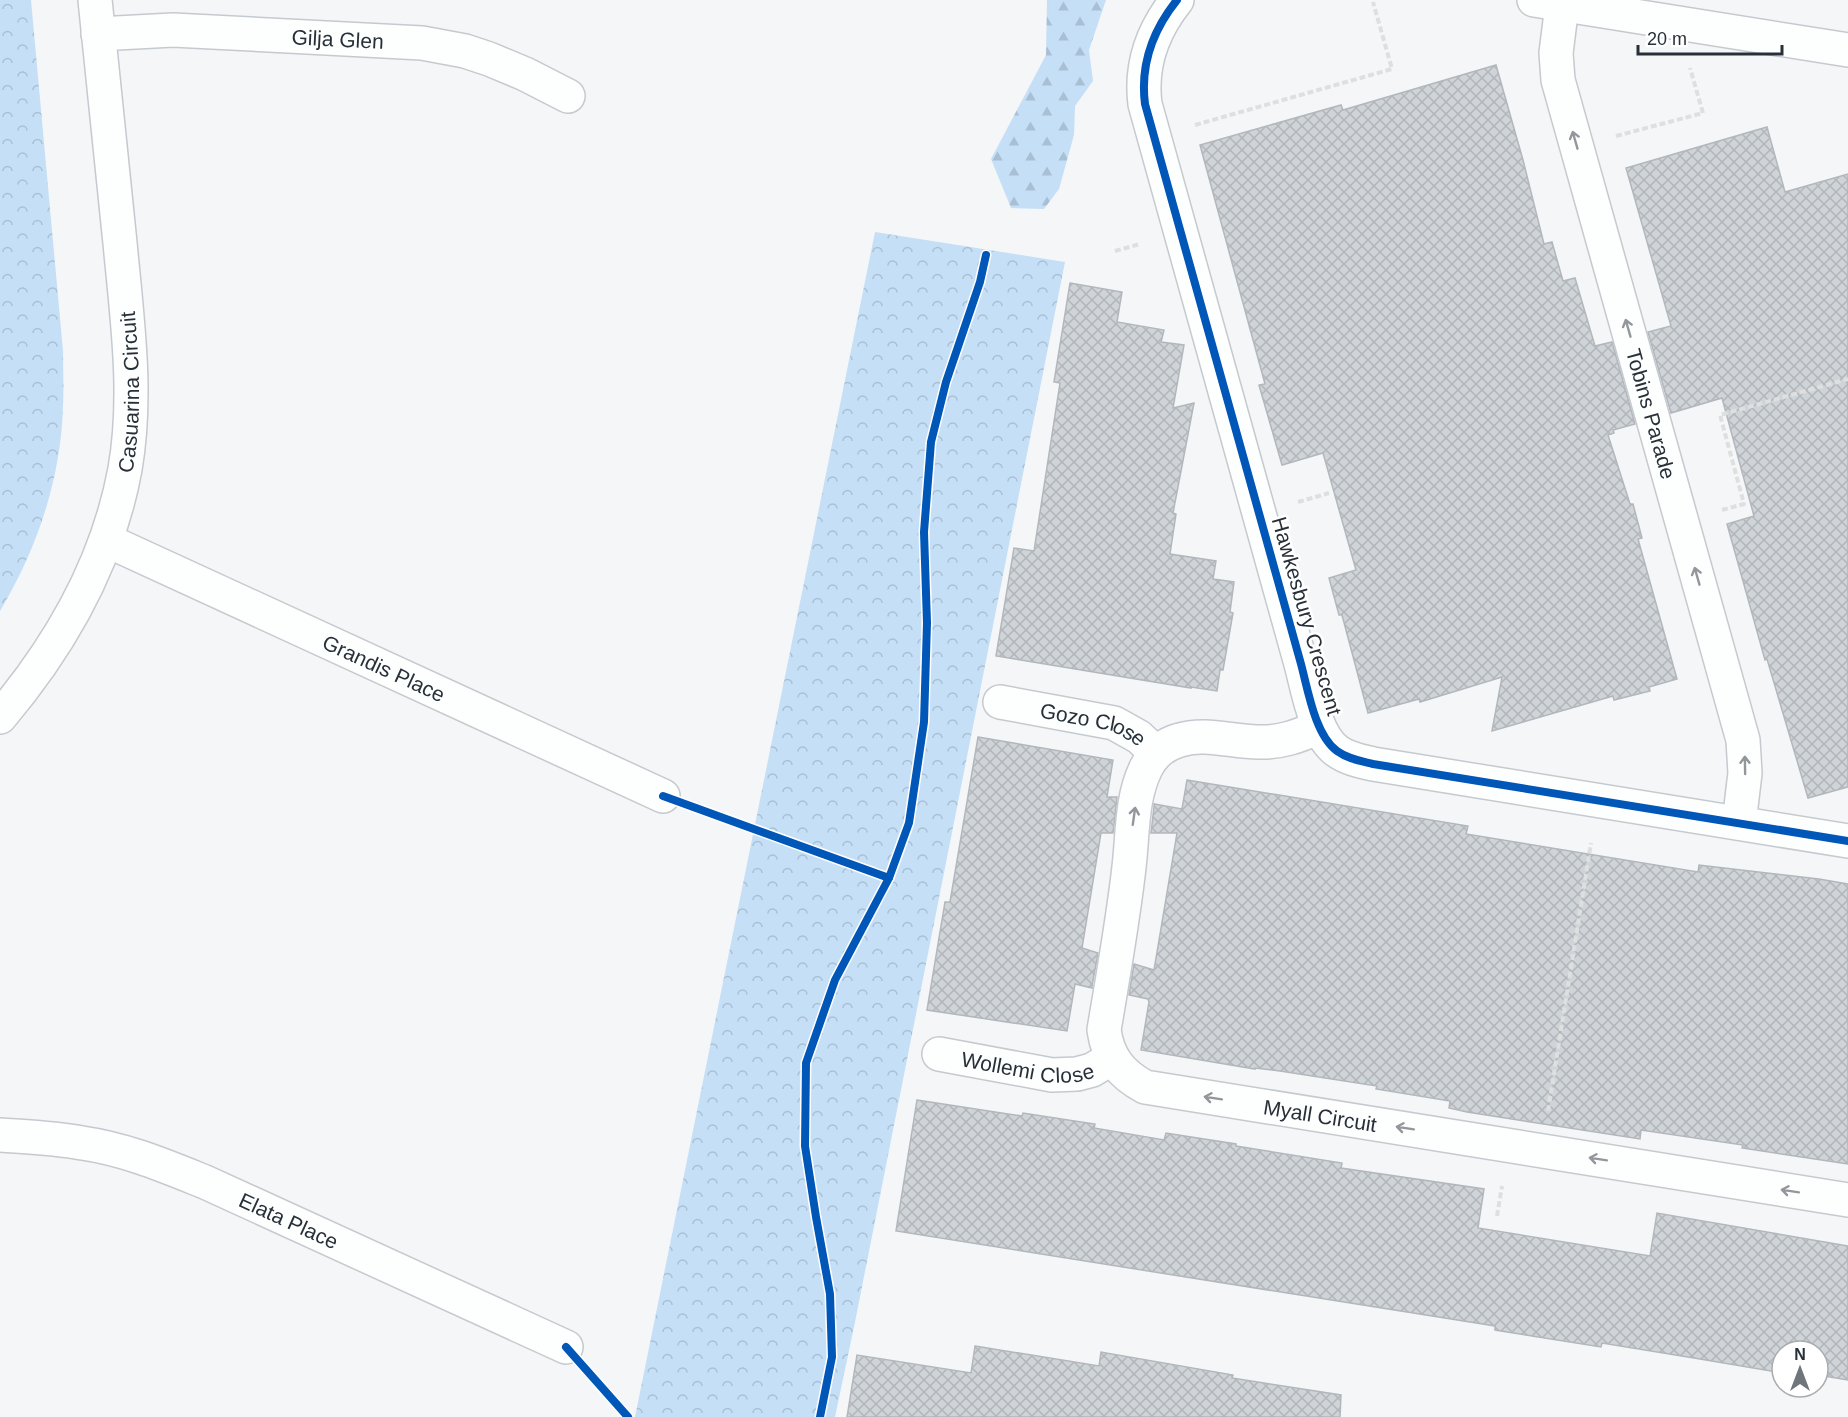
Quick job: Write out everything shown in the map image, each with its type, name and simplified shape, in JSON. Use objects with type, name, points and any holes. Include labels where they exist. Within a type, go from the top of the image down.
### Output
[{"type":"street","name":"Casuarina Circuit","points":[[0,717],[43,661],[87,586],[106,540],[125,469],[130,392],[128,323],[95,0]]},
{"type":"street","name":"Hawkesbury Crescent","points":[[1177,0],[1156,31],[1148,53],[1143,81],[1148,119],[1319,727],[1325,738],[1339,753],[1373,764],[1848,841]]},
{"type":"street","points":[[1548,2],[1848,50]]},
{"type":"street","name":"Tobins Parade","points":[[1548,2],[1557,53],[1558,80],[1743,740],[1745,773],[1738,823]]},
{"type":"street","name":"Gilja Glen","points":[[98,34],[173,30],[422,43],[465,51],[489,59],[568,96]]},
{"type":"street","name":"Grandis Place","points":[[106,540],[663,796]]},
{"type":"street","name":"Gozo Close","points":[[1000,702],[1114,723],[1139,737],[1151,760],[1170,744],[1188,738],[1274,742],[1292,738],[1319,727]]},
{"type":"street","name":"Myall Circuit","points":[[1151,760],[1141,781],[1133,816],[1129,867],[1104,1030],[1112,1058],[1131,1079],[1145,1087],[1848,1200]]},
{"type":"street","name":"Wollemi Close","points":[[939,1053],[1052,1075],[1077,1074],[1092,1070],[1112,1058]]},
{"type":"street","name":"Elata Place","points":[[0,1135],[83,1143],[142,1158],[205,1182],[566,1347]]},
{"type":"path","points":[[1186,127],[1392,69],[1373,2]]},
{"type":"path","points":[[1577,147],[1703,113],[1689,65]]},
{"type":"path","points":[[1721,510],[1744,504],[1720,415],[1848,379]]},
{"type":"path","points":[[1546,1119],[1592,836]]},
{"type":"green space","points":[[0,0],[31,0],[63,351],[63,406],[58,460],[45,513],[25,563],[0,611]]},
{"type":"green space","points":[[1047,0],[1106,0],[1089,50],[1093,81],[1075,106],[1074,135],[1059,189],[1044,209],[1011,208],[991,159],[1046,55]]},
{"type":"green space","points":[[875,232],[1065,262],[855,1322],[835,1417],[635,1417]]},
{"type":"building","points":[[1496,65],[1544,244],[1552,242],[1563,281],[1575,278],[1595,346],[1612,342],[1635,424],[1613,430],[1614,433],[1608,435],[1630,504],[1633,504],[1642,538],[1638,539],[1677,679],[1649,687],[1650,691],[1614,700],[1613,696],[1492,731],[1502,677],[1420,702],[1419,699],[1368,713],[1342,615],[1339,615],[1329,578],[1356,570],[1323,453],[1282,465],[1259,385],[1265,384],[1200,145],[1341,105],[1343,110]]},
{"type":"building","points":[[1767,127],[1785,192],[1848,174],[1848,787],[1808,798],[1767,659],[1765,660],[1727,524],[1754,516],[1722,398],[1671,413],[1648,332],[1671,326],[1626,168]]},
{"type":"building","points":[[1070,283],[1122,292],[1117,322],[1164,330],[1161,342],[1184,345],[1173,408],[1194,403],[1173,513],[1176,514],[1170,554],[1216,561],[1213,579],[1234,582],[1230,612],[1233,613],[1217,691],[996,656],[1014,548],[1034,551],[1060,383],[1054,382]]},
{"type":"building","points":[[978,737],[1113,760],[1107,797],[1117,797],[1113,833],[1101,833],[1082,948],[1098,953],[1092,988],[1075,984],[1067,1031],[927,1010],[945,902],[950,902]]},
{"type":"building","points":[[1187,780],[1468,826],[1466,834],[1698,872],[1699,865],[1848,884],[1848,1164],[1641,1130],[1640,1139],[1467,1112],[1449,1108],[1450,1101],[1376,1089],[1377,1086],[1141,1050],[1149,1002],[1148,999],[1129,995],[1134,964],[1154,970],[1177,833],[1151,833],[1154,804],[1182,809]]},
{"type":"building","points":[[917,1100],[1022,1116],[1023,1113],[1095,1124],[1094,1128],[1164,1140],[1166,1133],[1342,1163],[1341,1168],[1484,1189],[1478,1228],[1650,1256],[1657,1213],[1848,1246],[1848,1380],[1830,1377],[1830,1339],[1770,1339],[1770,1371],[1602,1343],[1601,1347],[1495,1330],[1495,1326],[896,1231]]},
{"type":"building","points":[[975,1346],[1099,1366],[1101,1352],[1233,1375],[1232,1378],[1341,1395],[1340,1417],[847,1417],[857,1355],[971,1373]]},
{"type":"cycle path","points":[[1177,0],[1161,23],[1150,49],[1145,76],[1145,104],[1310,699],[1318,723],[1329,744],[1346,756],[1373,764],[1848,841]]},
{"type":"cycle path","points":[[820,1417],[832,1357],[830,1294],[805,1146],[806,1063],[835,980],[889,878],[909,823],[924,722],[927,623],[924,532],[931,442],[946,382],[980,282],[986,255]]},
{"type":"cycle path","points":[[663,796],[889,878]]},
{"type":"cycle path","points":[[566,1347],[628,1417]]}]
